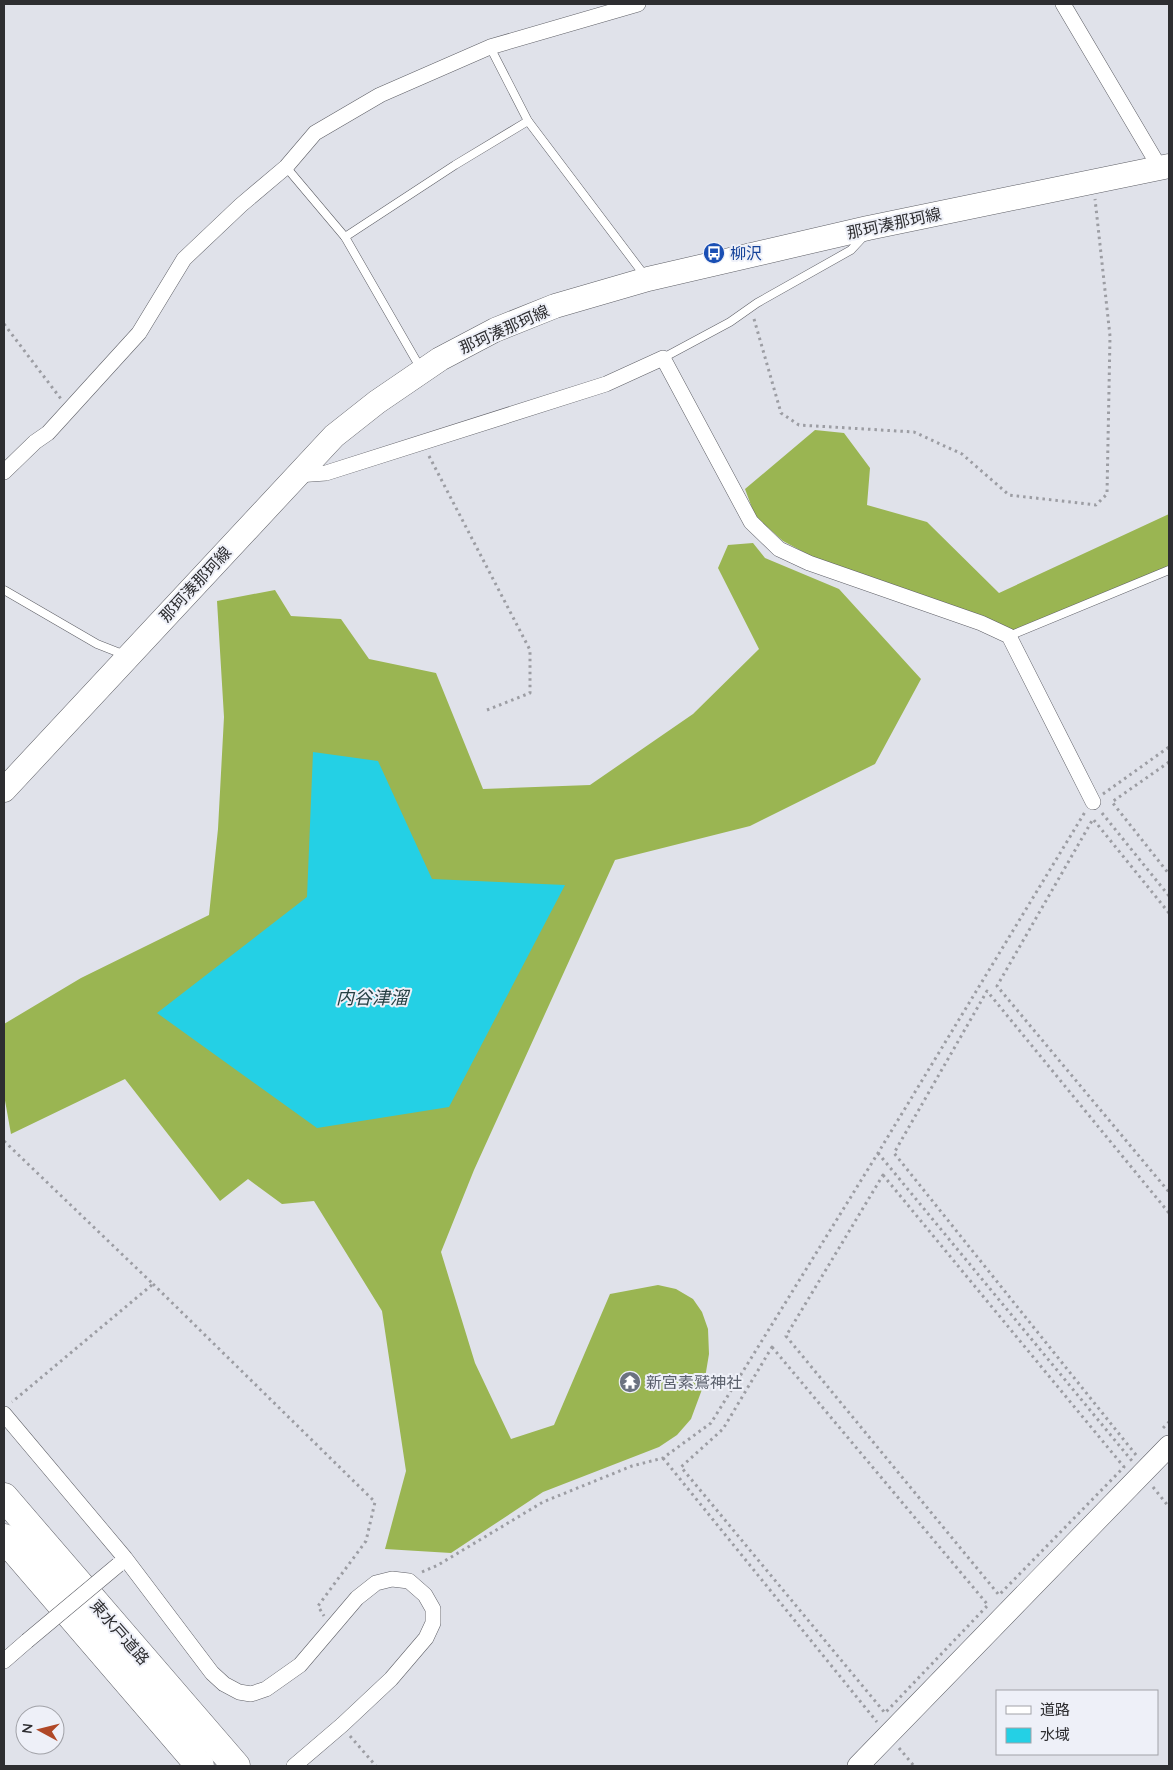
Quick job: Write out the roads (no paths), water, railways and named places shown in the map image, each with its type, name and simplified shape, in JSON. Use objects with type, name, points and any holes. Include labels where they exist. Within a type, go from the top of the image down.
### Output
[{"type":"highway","name":"東水戸道路","points":[[4,1497],[236,1766]]},
{"type":"highway","name":"東水戸道路","points":[[4,1538],[200,1766]]},
{"type":"main road","name":"那珂湊那珂線","points":[[4,790],[334,436],[377,402],[440,359],[504,326],[555,306],[648,279],[868,228],[1164,167]]},
{"type":"street","points":[[4,472],[35,442],[48,433],[140,333],[184,258],[286,166],[315,133],[372,100],[490,47],[638,4]]},
{"type":"street","points":[[1063,4],[1164,167]]},
{"type":"street","points":[[297,475],[326,472],[606,384],[663,358],[752,522],[779,549],[809,563],[981,623],[1009,636],[1093,802]]},
{"type":"street","points":[[8,1408],[122,1561],[212,1673],[224,1684],[239,1692],[251,1694],[266,1689],[300,1665],[357,1598],[376,1583],[392,1579],[409,1581],[425,1595],[433,1609],[433,1623],[426,1638],[390,1679],[342,1725],[294,1766]]},
{"type":"street","points":[[858,1766],[1140,1465],[1169,1446]]},
{"type":"street","points":[[4,1661],[122,1561]]},
{"type":"lane","points":[[490,47],[528,121],[648,279]]},
{"type":"lane","points":[[345,237],[528,121]]},
{"type":"lane","points":[[286,166],[345,237],[422,371]]},
{"type":"lane","points":[[663,358],[730,322],[750,308],[851,250],[863,238],[868,228]]},
{"type":"lane","points":[[1009,636],[1169,570]]},
{"type":"lane","points":[[4,590],[97,644],[128,656]]},
{"type":"water","name":"内谷津溜","points":[[313,752],[378,761],[432,879],[565,885],[449,1107],[317,1128],[157,1013],[307,897]]},
{"type":"place","name":"柳沢","points":[[714,253]]},
{"type":"place","name":"新宮素鷲神社","points":[[630,1382]]}]
